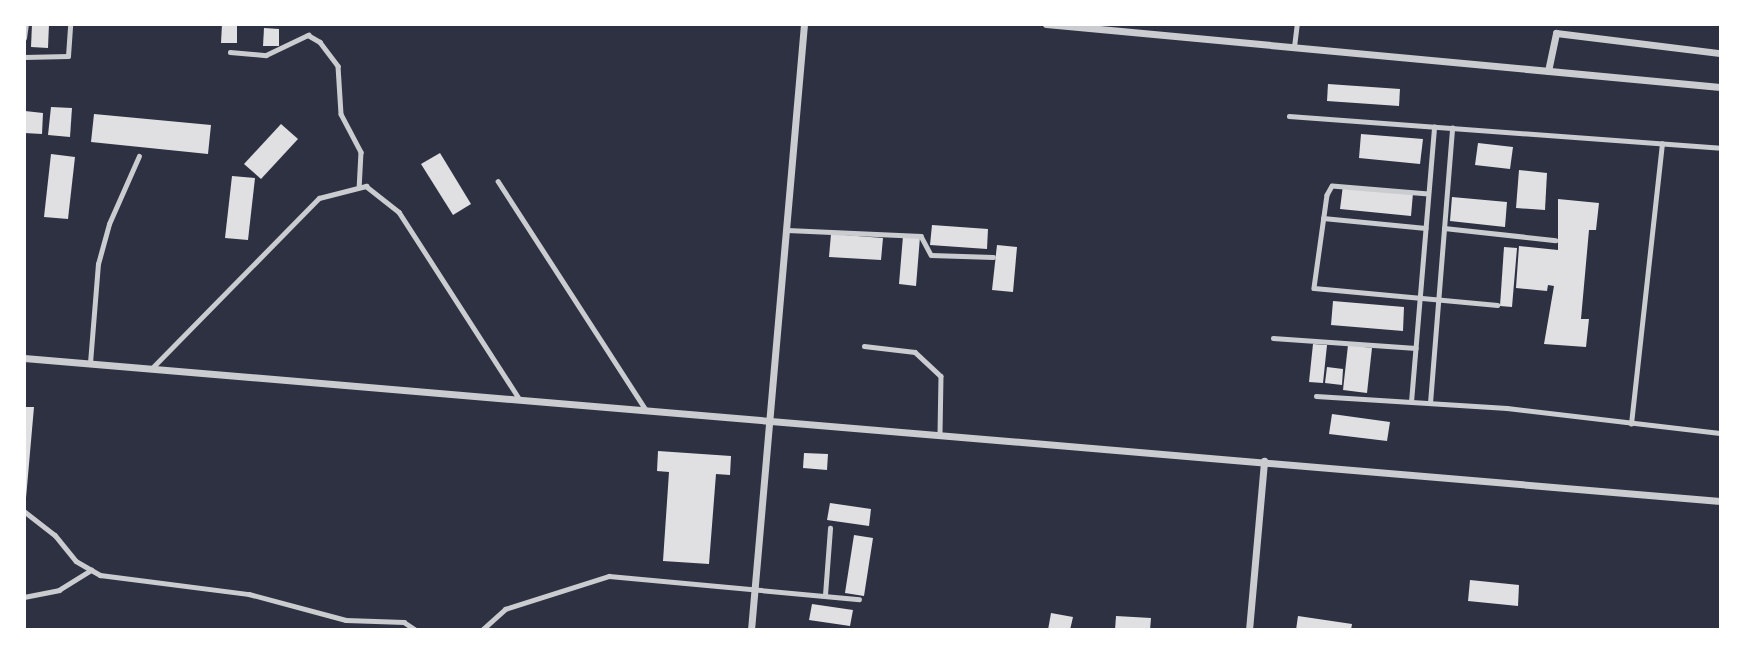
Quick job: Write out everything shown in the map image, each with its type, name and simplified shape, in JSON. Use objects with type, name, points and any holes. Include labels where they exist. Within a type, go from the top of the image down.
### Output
[{"type":"street","points":[[751,629],[804,24]]},
{"type":"street","points":[[1046,24],[1720,87]]},
{"type":"street","points":[[1548,71],[1556,33],[1720,53]]},
{"type":"street","points":[[24,358],[518,397],[647,411],[1720,501]]},
{"type":"street","points":[[1249,629],[1264,461]]},
{"type":"lane","points":[[24,38],[26,24]]},
{"type":"lane","points":[[24,57],[68,56],[70,24]]},
{"type":"lane","points":[[1294,47],[1297,24]]},
{"type":"lane","points":[[230,52],[266,55],[308,34],[326,48],[338,66],[341,114],[361,152],[359,186]]},
{"type":"lane","points":[[1289,116],[1720,148]]},
{"type":"lane","points":[[1411,402],[1434,127]]},
{"type":"lane","points":[[1430,403],[1452,128]]},
{"type":"lane","points":[[1631,424],[1662,144]]},
{"type":"lane","points":[[90,363],[98,264],[109,224],[139,156]]},
{"type":"lane","points":[[498,181],[647,411]]},
{"type":"lane","points":[[152,368],[318,198],[359,186],[375,191],[399,212],[518,397]]},
{"type":"lane","points":[[1428,194],[1332,186],[1323,218],[1314,288],[1438,302],[1497,305]]},
{"type":"lane","points":[[1323,218],[1426,228]]},
{"type":"lane","points":[[1444,228],[1555,240]]},
{"type":"lane","points":[[788,230],[920,236],[931,255],[993,257]]},
{"type":"lane","points":[[1273,338],[1416,348]]},
{"type":"lane","points":[[864,346],[915,352],[942,376],[940,435]]},
{"type":"lane","points":[[1316,396],[1507,408],[1720,433]]},
{"type":"lane","points":[[24,511],[91,570],[131,580],[248,594],[346,620],[404,622],[416,629]]},
{"type":"lane","points":[[825,595],[830,528]]},
{"type":"lane","points":[[24,597],[59,590],[91,570]]},
{"type":"lane","points":[[482,629],[505,609],[609,576],[859,599]]},
{"type":"building","points":[[32,24],[49,24],[48,48],[31,47]]},
{"type":"building","points":[[222,24],[237,24],[237,43],[221,43]]},
{"type":"building","points":[[264,28],[279,29],[279,46],[263,46]]},
{"type":"building","points":[[1328,84],[1400,89],[1399,106],[1327,101]]},
{"type":"building","points":[[51,107],[72,108],[70,137],[48,135]]},
{"type":"building","points":[[25,111],[43,113],[42,134],[24,133]]},
{"type":"building","points":[[94,114],[211,125],[208,154],[91,142]]},
{"type":"building","points":[[281,124],[298,139],[261,179],[244,164]]},
{"type":"building","points":[[1361,134],[1423,139],[1420,164],[1359,158]]},
{"type":"building","points":[[1478,143],[1513,147],[1510,169],[1475,165]]},
{"type":"building","points":[[440,153],[471,204],[453,215],[421,164]]},
{"type":"building","points":[[51,154],[75,157],[68,219],[44,217]]},
{"type":"building","points":[[1519,170],[1547,173],[1545,210],[1516,208]]},
{"type":"building","points":[[232,176],[255,178],[248,240],[225,238]]},
{"type":"building","points":[[1343,185],[1413,193],[1411,216],[1340,209]]},
{"type":"building","points":[[1452,197],[1507,202],[1505,227],[1450,221]]},
{"type":"building","points":[[1558,199],[1599,203],[1596,230],[1589,230],[1581,319],[1589,319],[1586,347],[1544,344],[1554,286],[1548,285],[1547,291],[1516,288],[1519,246],[1558,250]]},
{"type":"building","points":[[932,225],[988,229],[987,249],[930,245]]},
{"type":"building","points":[[831,234],[883,238],[881,260],[829,257]]},
{"type":"building","points":[[903,236],[920,237],[916,286],[899,284]]},
{"type":"building","points":[[997,245],[1017,247],[1013,292],[992,290]]},
{"type":"building","points":[[1504,247],[1517,248],[1512,307],[1500,306]]},
{"type":"building","points":[[1333,301],[1404,307],[1403,331],[1331,325]]},
{"type":"building","points":[[1313,344],[1327,345],[1323,383],[1309,382]]},
{"type":"building","points":[[1348,345],[1372,348],[1367,393],[1343,390]]},
{"type":"building","points":[[1327,367],[1343,369],[1342,385],[1325,383]]},
{"type":"building","points":[[24,407],[34,407],[26,498],[24,498]]},
{"type":"building","points":[[1332,414],[1390,422],[1387,441],[1329,434]]},
{"type":"building","points":[[658,451],[731,456],[730,475],[716,474],[709,564],[663,561],[669,472],[657,471]]},
{"type":"building","points":[[804,453],[828,454],[827,470],[803,468]]},
{"type":"building","points":[[830,503],[871,509],[869,526],[827,520]]},
{"type":"building","points":[[854,535],[873,538],[864,596],[845,593]]},
{"type":"building","points":[[1470,580],[1519,585],[1518,606],[1468,601]]},
{"type":"building","points":[[812,604],[853,610],[850,626],[809,620]]},
{"type":"building","points":[[1051,613],[1073,617],[1070,630],[1048,630]]},
{"type":"building","points":[[1116,616],[1151,618],[1150,630],[1115,630]]},
{"type":"building","points":[[1298,616],[1352,624],[1351,630],[1296,630]]}]
